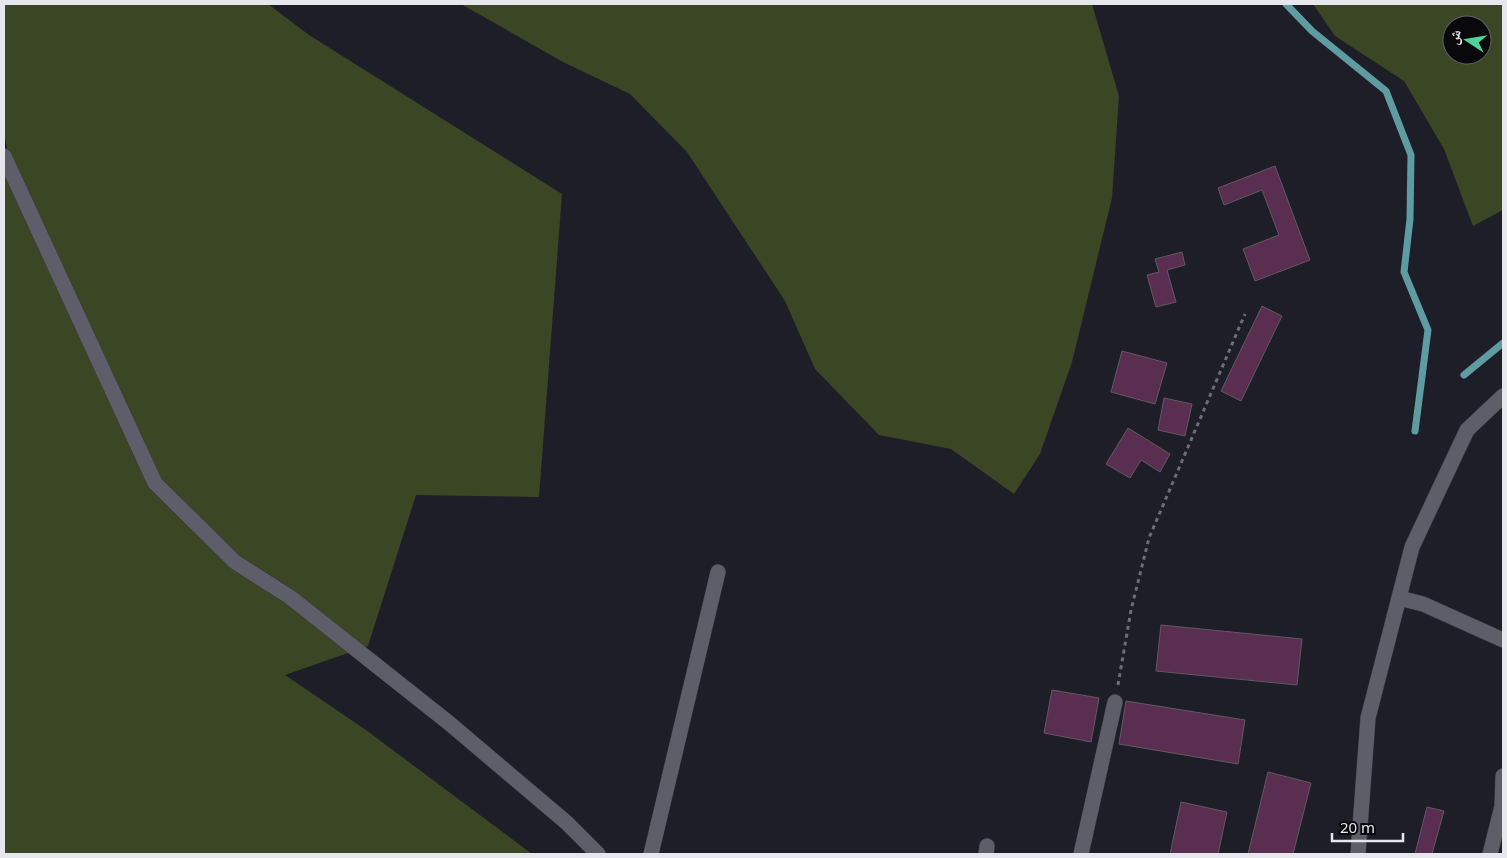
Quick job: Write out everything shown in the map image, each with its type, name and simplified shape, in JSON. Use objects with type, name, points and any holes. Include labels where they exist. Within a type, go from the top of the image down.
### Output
[{"type":"street","points":[[4,156],[155,483],[235,562],[290,597],[449,723],[567,823],[598,854]]},
{"type":"street","points":[[1358,854],[1368,718],[1412,547],[1467,430],[1503,396]]},
{"type":"street","points":[[651,854],[718,572]]},
{"type":"street","points":[[1399,598],[1423,604],[1503,640]]},
{"type":"street","points":[[1081,854],[1115,702]]},
{"type":"street","points":[[1490,854],[1502,806],[1503,776]]},
{"type":"path","points":[[1115,702],[1132,610],[1149,538],[1245,314]]},
{"type":"green space","points":[[4,4],[268,4],[309,35],[562,194],[539,497],[416,495],[368,646],[285,675],[366,730],[532,854],[4,854],[4,175],[13,175],[4,134]]},
{"type":"green space","points":[[461,4],[1092,4],[1119,96],[1112,198],[1072,362],[1040,454],[1014,494],[951,449],[879,435],[815,369],[785,301],[687,152],[630,94],[563,62]]},
{"type":"green space","points":[[1313,4],[1503,4],[1503,210],[1473,226],[1444,149],[1404,81],[1335,36]]},
{"type":"building","points":[[1275,166],[1310,260],[1255,281],[1243,249],[1279,235],[1262,190],[1224,205],[1218,188]]},
{"type":"building","points":[[1182,252],[1185,265],[1167,270],[1176,302],[1156,307],[1147,275],[1159,272],[1155,259]]},
{"type":"building","points":[[1262,306],[1282,316],[1241,401],[1221,391]]},
{"type":"building","points":[[1122,351],[1167,363],[1155,404],[1111,392]]},
{"type":"building","points":[[1164,398],[1192,404],[1185,436],[1158,430]]},
{"type":"building","points":[[1128,428],[1170,454],[1160,472],[1141,460],[1130,478],[1106,464]]},
{"type":"building","points":[[1161,625],[1302,639],[1297,685],[1156,671]]},
{"type":"building","points":[[1052,690],[1099,698],[1091,742],[1044,733]]},
{"type":"building","points":[[1126,701],[1245,720],[1238,764],[1119,744]]},
{"type":"building","points":[[1268,772],[1311,783],[1293,854],[1248,854]]},
{"type":"building","points":[[1181,802],[1227,812],[1218,854],[1170,854]]},
{"type":"building","points":[[1427,807],[1444,811],[1432,854],[1415,854]]},
{"type":"waterway","points":[[1286,4],[1312,31],[1386,91],[1411,155],[1410,219],[1404,272],[1428,330],[1415,431]]},
{"type":"waterway","points":[[1464,375],[1503,343]]}]
